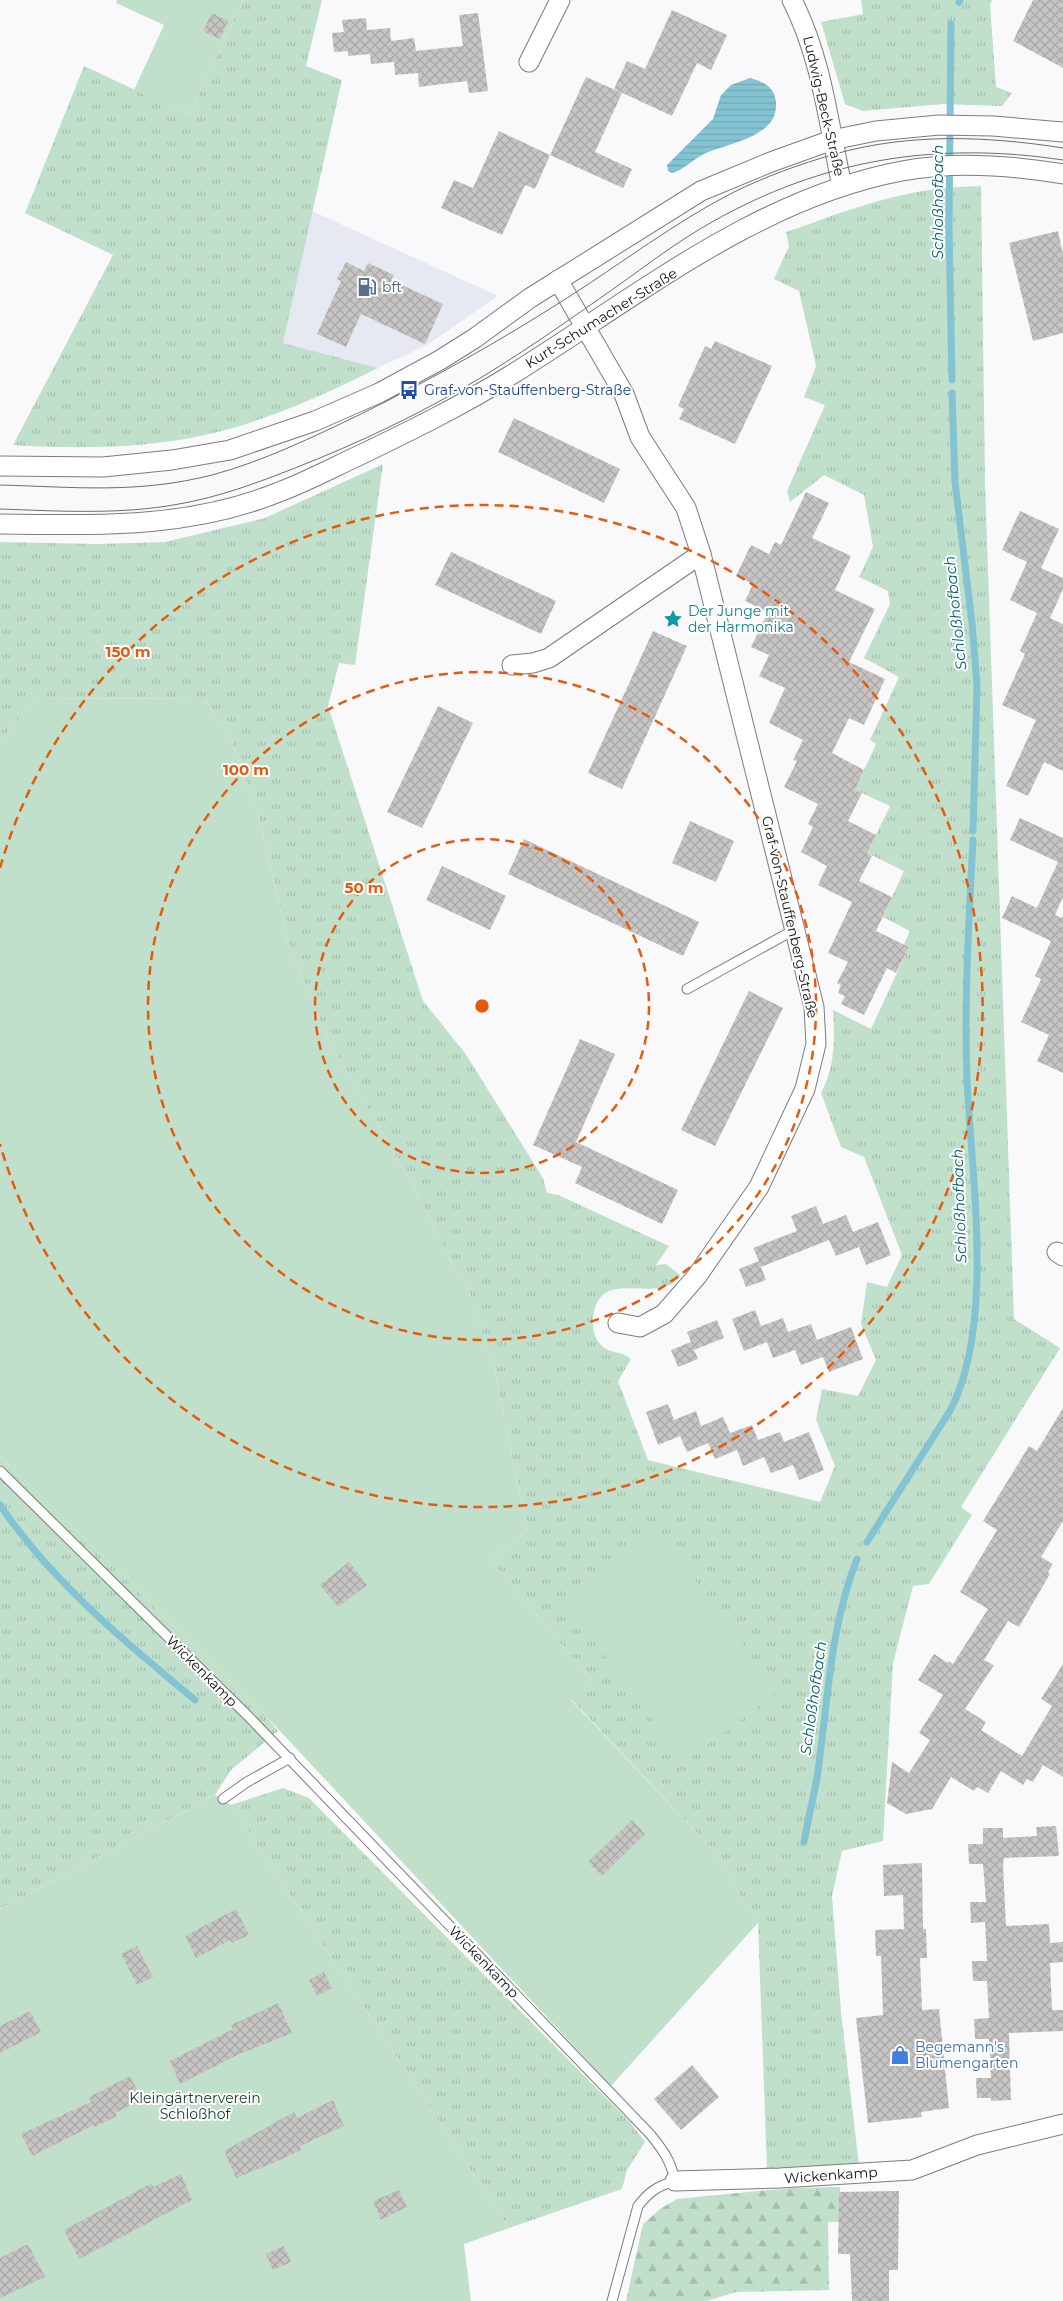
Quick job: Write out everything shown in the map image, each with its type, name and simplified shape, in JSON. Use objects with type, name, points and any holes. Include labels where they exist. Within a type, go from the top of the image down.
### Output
[{"type":"street","points":[[529,62],[560,0]]},
{"type":"street","name":"Ludwig-Beck-Straße","points":[[792,0],[806,28],[819,68],[832,140],[850,184]]},
{"type":"street","points":[[0,466],[50,468],[123,465],[172,460],[230,450],[315,421],[379,392],[475,338],[558,280],[701,191],[771,162],[832,140],[852,135],[939,125],[993,126],[1063,132]]},
{"type":"street","name":"Kurt-Schumacher-Straße","points":[[0,524],[100,525],[170,521],[239,506],[279,492],[453,409],[747,227],[803,199],[850,184],[924,168],[993,165],[1063,174]]},
{"type":"street","name":"Graf-von-Stauffenberg-Straße","points":[[558,280],[624,394],[640,437],[686,508],[701,554],[814,1007],[816,1035],[816,1044],[805,1089],[759,1187],[697,1276],[664,1314],[640,1327],[618,1322]]},
{"type":"street","points":[[512,666],[533,663],[549,658],[701,554]]},
{"type":"street","name":"Wickenkamp","points":[[675,2181],[780,2178],[912,2170],[986,2143],[1063,2124]]},
{"type":"lane","points":[[687,989],[794,930]]},
{"type":"lane","name":"Wickenkamp","points":[[0,1471],[290,1758],[650,2134],[667,2154],[672,2164],[675,2181]]},
{"type":"lane","points":[[223,1800],[247,1782],[290,1758]]},
{"type":"lane","points":[[612,2301],[638,2206],[647,2194],[656,2187],[675,2181]]},
{"type":"shaded area","points":[[312,211],[498,296],[427,345],[378,368],[283,343]]},
{"type":"green space","points":[[117,0],[243,0],[189,115],[134,90],[164,25],[116,3]]},
{"type":"green space","points":[[243,0],[322,0],[306,66],[342,80],[283,343],[378,368],[296,406],[253,422],[209,434],[161,443],[111,447],[13,445],[113,255],[25,213],[84,66],[189,115]]},
{"type":"green space","points":[[861,0],[992,0],[990,5],[996,87],[1012,93],[1002,106],[943,104],[863,111],[845,104],[821,22],[863,14]]},
{"type":"green space","points":[[981,186],[985,482],[1014,1319],[1060,1348],[961,1507],[972,1515],[929,1584],[913,1586],[893,1663],[883,1841],[842,1851],[832,1896],[841,2012],[859,2165],[767,2170],[758,1923],[712,1849],[571,1699],[592,1680],[490,1560],[527,1530],[494,1367],[465,1278],[459,1279],[412,1184],[326,1036],[289,947],[259,819],[233,745],[204,698],[38,699],[0,740],[0,542],[97,544],[165,542],[265,518],[383,464],[355,665],[339,663],[328,706],[423,1001],[465,1053],[543,1178],[547,1193],[558,1195],[669,1246],[656,1265],[666,1264],[681,1276],[678,1279],[672,1284],[661,1288],[624,1288],[613,1290],[604,1295],[597,1304],[593,1319],[593,1327],[600,1344],[610,1351],[628,1356],[631,1359],[618,1381],[648,1460],[820,1502],[835,1466],[816,1420],[822,1389],[858,1396],[876,1360],[861,1324],[867,1282],[887,1287],[902,1255],[864,1157],[841,1147],[821,1093],[829,1073],[833,1053],[833,1010],[871,1029],[909,947],[904,944],[910,931],[883,917],[904,871],[867,853],[890,806],[855,790],[876,744],[870,740],[899,677],[864,658],[890,604],[888,591],[859,577],[873,547],[864,495],[824,475],[790,502],[787,491],[825,405],[804,397],[816,366],[799,291],[774,279],[789,246],[786,232],[848,210],[896,196],[938,189]]},
{"type":"green space","points":[[204,698],[233,745],[259,819],[289,947],[326,1036],[412,1184],[459,1279],[465,1278],[494,1367],[527,1530],[490,1560],[592,1680],[571,1700],[712,1849],[758,1923],[611,2086],[266,1716],[0,1456],[0,740],[38,699]]},
{"type":"green space","points":[[0,1456],[266,1716],[278,1731],[231,1770],[215,1795],[0,1909]]},
{"type":"green space","points":[[656,1527],[778,1692],[684,1762],[562,1598]]},
{"type":"green space","points":[[283,1788],[309,1798],[630,2122],[645,2142],[627,2170],[622,2189],[509,2228],[231,1805]]},
{"type":"green space","name":"Kleingärtnerverein Schloßhof","points":[[215,1795],[231,1805],[509,2228],[464,2244],[471,2301],[0,2301],[0,1909]]},
{"type":"green space","points":[[840,2187],[839,2222],[828,2222],[829,2290],[736,2292],[707,2301],[626,2301],[643,2224],[660,2209],[677,2199],[791,2188]]},
{"type":"water","points":[[750,78],[768,85],[773,92],[776,102],[775,114],[769,124],[750,137],[704,154],[676,172],[668,171],[667,165],[713,119],[721,95],[731,85]]},
{"type":"building","points":[[1033,0],[1063,0],[1063,68],[1013,41]]},
{"type":"building","points":[[672,10],[727,35],[711,70],[697,63],[672,116],[614,89],[627,61],[645,69]]},
{"type":"building","points":[[212,13],[228,21],[220,39],[203,31]]},
{"type":"building","points":[[478,13],[488,91],[469,93],[467,81],[419,87],[418,73],[395,75],[394,62],[371,64],[370,54],[348,56],[348,51],[334,52],[332,33],[344,32],[342,20],[366,18],[367,30],[390,28],[391,41],[414,38],[416,51],[463,46],[459,15]]},
{"type":"building","points":[[586,77],[622,93],[595,152],[632,169],[623,188],[550,155]]},
{"type":"building","points":[[499,131],[550,155],[535,189],[525,185],[502,235],[441,208],[454,180],[473,188]]},
{"type":"building","points":[[1058,231],[1063,254],[1063,333],[1033,341],[1009,243]]},
{"type":"building","points":[[346,262],[364,271],[368,263],[394,275],[391,280],[443,304],[425,344],[361,314],[346,347],[317,334],[341,281],[337,279]]},
{"type":"building","points":[[715,341],[772,366],[735,444],[679,419],[684,409],[678,406],[705,346],[711,349]]},
{"type":"building","points":[[514,418],[620,469],[604,503],[498,452]]},
{"type":"building","points":[[806,492],[829,503],[812,538],[851,556],[835,590],[875,609],[849,662],[885,679],[864,725],[849,718],[832,753],[864,770],[855,790],[862,793],[848,821],[876,835],[867,853],[872,856],[859,881],[892,897],[876,931],[909,947],[896,973],[887,968],[864,1015],[841,1004],[845,996],[838,993],[841,985],[837,983],[848,962],[828,953],[852,902],[818,885],[827,866],[801,852],[813,827],[808,824],[818,804],[784,787],[797,761],[793,760],[803,740],[769,723],[785,688],[759,676],[769,655],[751,647],[768,612],[745,601],[753,584],[736,576],[751,545],[769,554],[775,542],[781,545]]},
{"type":"building","points":[[1020,511],[1059,529],[1041,568],[1063,578],[1063,589],[1050,618],[1063,624],[1063,771],[1044,762],[1028,796],[1006,786],[1036,720],[1002,705],[1025,654],[1020,651],[1037,613],[1010,600],[1027,562],[1002,550]]},
{"type":"building","points":[[451,552],[556,601],[541,634],[435,585]]},
{"type":"building","points":[[653,631],[687,646],[622,789],[588,773]]},
{"type":"building","points":[[438,706],[473,723],[422,828],[387,812]]},
{"type":"building","points":[[1020,818],[1063,838],[1063,897],[1055,915],[1062,918],[1063,915],[1063,1073],[1037,1061],[1049,1035],[1021,1022],[1041,979],[1035,976],[1051,941],[1002,918],[1012,896],[1037,908],[1058,862],[1010,840]]},
{"type":"building","points":[[690,821],[734,841],[716,882],[672,863]]},
{"type":"building","points":[[524,839],[699,922],[683,956],[508,874]]},
{"type":"building","points":[[442,866],[506,896],[490,930],[426,900]]},
{"type":"building","points":[[749,991],[783,1008],[715,1146],[681,1130]]},
{"type":"building","points":[[580,1039],[615,1054],[576,1142],[678,1190],[662,1224],[575,1183],[582,1167],[533,1145]]},
{"type":"building","points":[[816,1206],[823,1224],[846,1215],[853,1232],[878,1222],[891,1255],[866,1265],[859,1247],[836,1256],[829,1240],[761,1267],[759,1262],[766,1280],[746,1287],[739,1269],[759,1261],[753,1248],[797,1231],[791,1216]]},
{"type":"building","points":[[755,1310],[761,1326],[783,1318],[788,1332],[811,1324],[817,1340],[851,1327],[863,1359],[829,1372],[823,1357],[801,1365],[795,1350],[773,1358],[767,1342],[744,1351],[732,1319]]},
{"type":"building","points":[[717,1320],[724,1338],[694,1350],[698,1359],[678,1367],[671,1350],[691,1342],[687,1332]]},
{"type":"building","points":[[668,1404],[674,1420],[696,1411],[701,1426],[723,1417],[730,1433],[752,1425],[758,1440],[780,1432],[784,1442],[809,1432],[824,1470],[799,1480],[793,1465],[771,1473],[764,1457],[743,1466],[737,1450],[715,1459],[708,1443],[687,1452],[680,1436],[658,1445],[646,1412]]},
{"type":"building","points":[[1063,1408],[1063,1521],[1041,1557],[1053,1564],[1048,1572],[1050,1574],[1019,1627],[1008,1621],[984,1660],[994,1665],[965,1709],[986,1722],[981,1730],[1022,1756],[1052,1706],[1041,1699],[1063,1664],[1063,1777],[1043,1765],[1033,1782],[1027,1779],[1023,1785],[1001,1771],[988,1793],[977,1787],[974,1791],[951,1777],[932,1809],[906,1814],[887,1803],[892,1762],[909,1773],[930,1740],[919,1733],[943,1695],[918,1680],[934,1654],[953,1664],[988,1609],[960,1592],[997,1530],[983,1521],[1029,1446],[1037,1451]]},
{"type":"building","points":[[349,1562],[367,1585],[338,1607],[320,1585]]},
{"type":"building","points":[[632,1820],[645,1834],[602,1876],[588,1862]]},
{"type":"building","points":[[1056,1826],[1059,1856],[1004,1858],[1003,1866],[1006,1926],[1049,1924],[1050,1943],[1063,1942],[1063,1962],[1050,1963],[1052,2010],[1063,2010],[1063,2031],[1009,2033],[1011,2100],[991,2101],[991,2098],[977,2098],[976,2078],[991,2078],[989,2039],[975,2039],[974,2019],[989,2018],[987,1981],[973,1981],[972,1961],[987,1961],[985,1922],[971,1923],[970,1902],[986,1902],[983,1864],[969,1864],[968,1844],[983,1844],[983,1828],[1003,1828],[1003,1838],[1037,1836],[1036,1827]]},
{"type":"building","points":[[922,1863],[923,1929],[926,1929],[927,1958],[920,1958],[922,2010],[939,2009],[949,2108],[921,2112],[922,2117],[868,2123],[856,2018],[883,2015],[881,1956],[876,1956],[875,1930],[904,1929],[903,1895],[884,1896],[883,1865]]},
{"type":"building","points":[[236,1909],[249,1935],[232,1943],[230,1940],[196,1958],[185,1936]]},
{"type":"building","points":[[137,1946],[153,1977],[137,1985],[121,1954]]},
{"type":"building","points":[[324,1972],[332,1988],[317,1996],[309,1980]]},
{"type":"building","points":[[278,2003],[292,2033],[237,2055],[180,2084],[170,2061],[233,2029],[231,2025]]},
{"type":"building","points":[[30,2011],[41,2032],[0,2053],[0,2026]]},
{"type":"building","points":[[692,2065],[719,2097],[681,2130],[654,2099]]},
{"type":"building","points":[[130,2076],[142,2100],[115,2113],[117,2116],[95,2127],[94,2125],[32,2156],[21,2134],[91,2102],[89,2097]]},
{"type":"building","points":[[333,2100],[344,2126],[300,2146],[301,2150],[236,2178],[224,2151],[294,2112],[297,2118]]},
{"type":"building","points":[[181,2174],[192,2200],[79,2259],[64,2230],[152,2183],[153,2187]]},
{"type":"building","points":[[399,2190],[407,2207],[381,2220],[373,2201]]},
{"type":"building","points":[[899,2191],[898,2270],[889,2270],[889,2301],[852,2301],[850,2254],[838,2254],[839,2192]]},
{"type":"building","points":[[28,2244],[45,2277],[0,2298],[0,2258]]},
{"type":"building","points":[[284,2246],[291,2262],[273,2270],[266,2254]]},
{"type":"waterway","name":"Schloßhofbach","points":[[951,24],[949,227],[952,380]]},
{"type":"waterway","name":"Schloßhofbach","points":[[952,393],[955,482],[972,623],[977,685],[973,831]]},
{"type":"waterway","name":"Schloßhofbach","points":[[867,1542],[951,1409],[964,1374],[973,1335],[977,1247],[967,1079],[966,1019],[973,840]]},
{"type":"waterway","points":[[0,1505],[42,1560],[66,1585],[116,1633],[195,1700]]},
{"type":"waterway","name":"Schloßhofbach","points":[[804,1842],[817,1778],[840,1613],[857,1559]]},
{"type":"tram line","points":[[0,485],[80,488],[158,485],[212,475],[269,456],[361,414],[466,359],[542,314],[669,230],[732,193],[782,171],[809,162],[863,147],[920,140],[977,139],[1063,148]]},
{"type":"tram line","points":[[0,509],[112,511],[179,504],[209,498],[238,489],[319,458],[390,427],[459,390],[533,344],[699,229],[754,200],[796,183],[882,160],[926,155],[971,153],[1063,160]]},
{"type":"place","name":"bft","points":[[367,287]]},
{"type":"place","name":"Graf-von-Stauffenberg-Straße","points":[[409,390]]},
{"type":"place","name":"Der Junge mit der Harmonika","points":[[673,619]]},
{"type":"place","name":"Begemann's Blumengarten","points":[[900,2055]]}]
